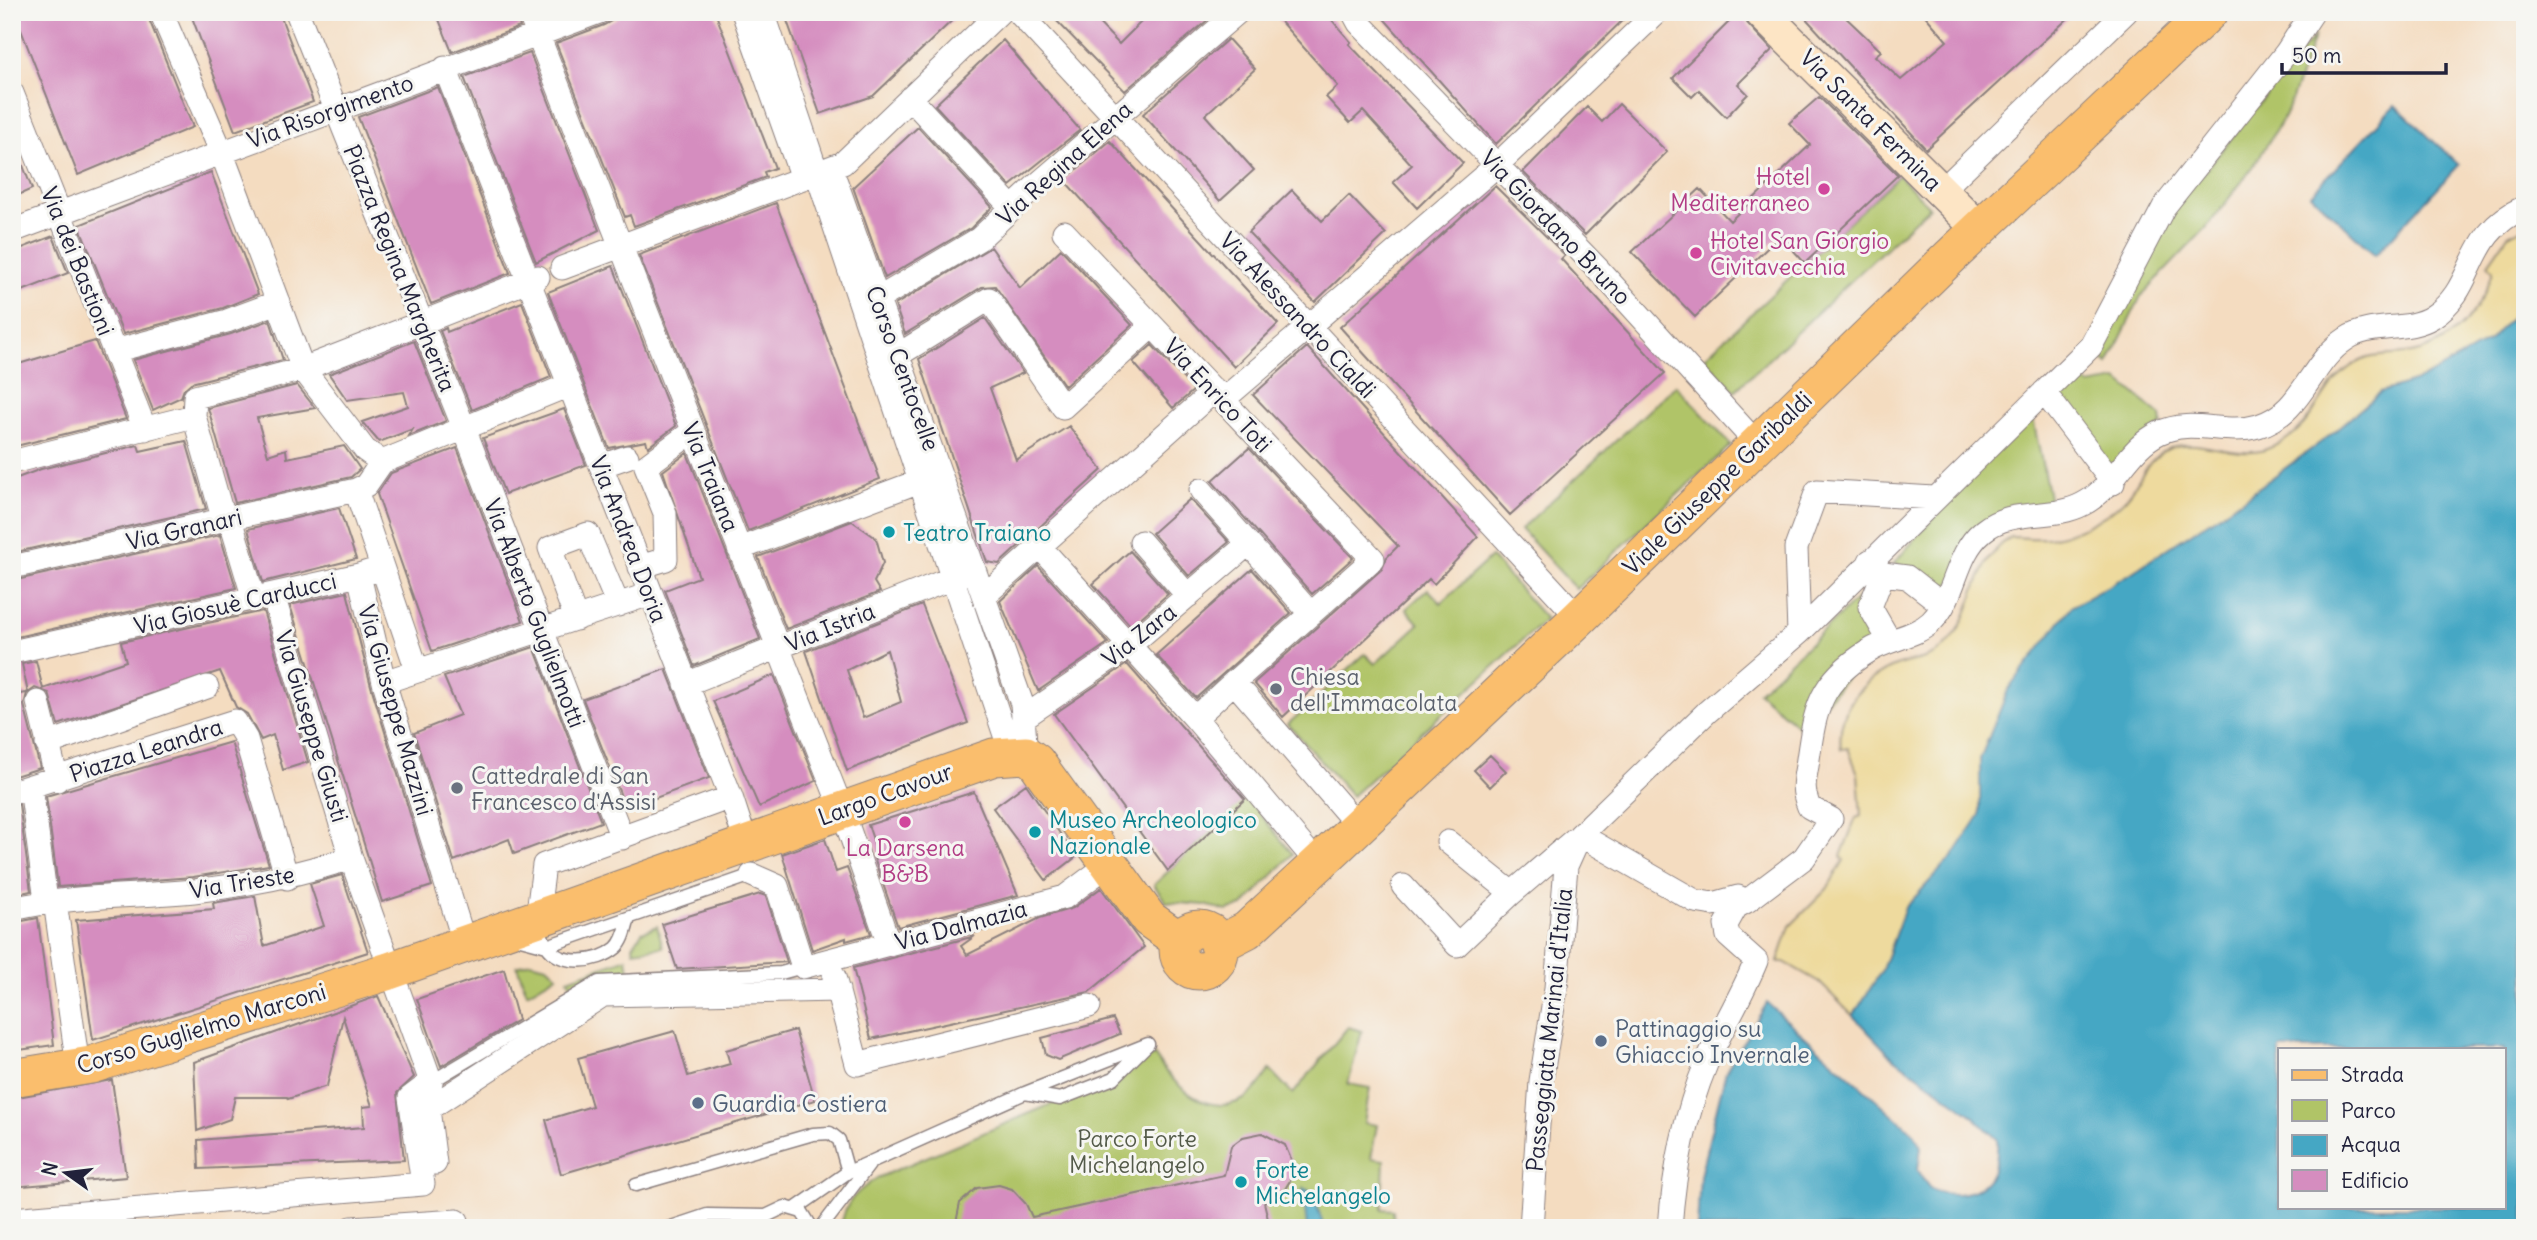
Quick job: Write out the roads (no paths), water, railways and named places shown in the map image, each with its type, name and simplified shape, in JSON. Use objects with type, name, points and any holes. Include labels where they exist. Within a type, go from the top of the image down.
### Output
[{"type":"main road","name":"Viale Giuseppe Garibaldi","points":[[1109,864],[1149,919],[1180,941],[1178,954],[1182,962],[1199,971],[1216,961],[1218,945],[1247,930],[1318,864],[1579,618],[1979,229],[2209,12]]},
{"type":"main road","name":"Largo Cavour","points":[[542,933],[749,859],[842,810],[994,757],[1019,756]]},
{"type":"main road","points":[[1019,756],[1043,770],[1109,864]]},
{"type":"main road","name":"Corso Guglielmo Marconi","points":[[12,1078],[78,1067],[389,971],[500,933],[542,933]]},
{"type":"street","points":[[161,12],[221,151],[303,369],[365,450],[382,462]]},
{"type":"street","name":"Piazza Regina Margherita","points":[[297,12],[464,428]]},
{"type":"street","name":"Via Traiana","points":[[529,12],[842,810],[890,944]]},
{"type":"street","name":"Via Risorgimento","points":[[12,231],[599,12]]},
{"type":"street","name":"Corso Centocelle","points":[[743,12],[816,173],[878,299],[898,355],[930,477],[975,569],[1022,704],[1019,756]]},
{"type":"street","points":[[763,12],[816,173],[930,477],[953,578],[1019,756]]},
{"type":"street","points":[[562,268],[843,163],[1000,12]]},
{"type":"street","name":"Via Alessandro Cialdi","points":[[1018,12],[1579,618]]},
{"type":"street","name":"Via Regina Elena","points":[[878,299],[979,239],[1115,117],[1238,12]]},
{"type":"street","name":"Via Giordano Bruno","points":[[1353,12],[1359,23],[1497,165],[1757,444]]},
{"type":"street","points":[[984,596],[1497,165],[1657,12]]},
{"type":"street","name":"Via Santa Fermina","points":[[1761,12],[1979,229]]},
{"type":"street","points":[[1941,191],[2126,12]]},
{"type":"street","name":"Passeggiata Marinai d'Italia","points":[[1403,886],[1457,945],[1580,835],[1707,712],[1877,568],[1934,498],[2091,346],[2164,208],[2286,53],[2313,12]]},
{"type":"street","name":"Via Andrea Doria","points":[[445,68],[533,279],[569,385],[731,797],[749,859]]},
{"type":"street","name":"Via dei Bastioni","points":[[12,93],[145,429]]},
{"type":"street","points":[[909,98],[1012,208]]},
{"type":"street","points":[[1670,1228],[1679,1144],[1690,1108],[1706,1064],[1756,961],[1728,936],[1726,925],[1736,908],[1804,859],[1831,819],[1809,807],[1802,780],[1813,718],[1821,699],[1836,677],[1855,661],[1889,640],[1918,631],[1931,622],[1952,589],[1961,560],[1971,542],[2002,519],[2059,512],[2081,506],[2113,483],[2138,447],[2162,431],[2180,426],[2243,429],[2273,420],[2297,400],[2313,370],[2329,351],[2349,336],[2377,328],[2412,326],[2445,308],[2458,292],[2475,250],[2493,226],[2525,207]]},
{"type":"street","name":"Via Enrico Toti","points":[[1064,232],[1373,558],[1311,614]]},
{"type":"street","points":[[12,462],[194,416],[195,397],[303,369],[533,279]]},
{"type":"street","points":[[898,355],[989,299],[1063,407],[1152,326]]},
{"type":"street","points":[[114,351],[227,321],[278,302]]},
{"type":"street","points":[[356,490],[366,485],[382,462],[569,385]]},
{"type":"street","points":[[2044,392],[2113,483]]},
{"type":"street","name":"Via Giuseppe Giusti","points":[[194,416],[219,508],[230,519],[263,597],[351,858]]},
{"type":"street","name":"Via Alberto Guglielmotti","points":[[464,428],[622,838]]},
{"type":"street","points":[[639,566],[666,559],[665,513],[646,466],[693,430]]},
{"type":"street","points":[[601,466],[627,457]]},
{"type":"street","points":[[739,549],[930,477]]},
{"type":"street","name":"Via Granari","points":[[12,567],[356,490]]},
{"type":"street","name":"Via Giuseppe Mazzini","points":[[356,490],[384,682],[465,945]]},
{"type":"street","points":[[1195,718],[1311,614],[1201,491]]},
{"type":"street","points":[[1799,633],[1796,548],[1817,491],[1934,498]]},
{"type":"street","points":[[576,618],[550,548],[588,534],[618,605]]},
{"type":"street","points":[[1141,542],[1188,596]]},
{"type":"street","name":"Via Zara","points":[[1023,718],[1129,646],[1248,544]]},
{"type":"street","points":[[1040,547],[1195,718],[1318,864]]},
{"type":"street","points":[[1877,568],[1907,577],[1943,605]]},
{"type":"street","name":"Passeggiata Marinai d'Italia","points":[[1877,568],[1870,607],[1889,640]]},
{"type":"street","name":"Via Istria","points":[[685,684],[975,569]]},
{"type":"street","points":[[370,572],[417,670]]},
{"type":"street","name":"Via Giosuè Carducci","points":[[12,652],[370,572]]},
{"type":"street","points":[[384,682],[650,594]]},
{"type":"street","points":[[1234,682],[1358,826]]},
{"type":"street","name":"Piazza Leandra","points":[[47,744],[207,687]]},
{"type":"street","points":[[38,702],[57,780]]},
{"type":"street","name":"Piazza Leandra","points":[[22,789],[235,721],[246,739],[287,878]]},
{"type":"street","points":[[22,789],[50,901],[78,1067]]},
{"type":"street","points":[[542,933],[544,865],[731,797]]},
{"type":"street","points":[[1580,835],[1695,901],[1713,904],[1738,897],[1747,901]]},
{"type":"street","name":"Passeggiata Marinai d'Italia","points":[[1531,1228],[1541,1081],[1556,988],[1566,866],[1580,835]]},
{"type":"street","points":[[1448,842],[1512,893]]},
{"type":"street","points":[[12,1219],[423,1184],[410,1098],[431,1082],[389,971],[351,858]]},
{"type":"street","name":"Via Trieste","points":[[12,909],[50,901],[194,891],[287,878],[351,858]]},
{"type":"street","points":[[749,859],[777,886],[803,967]]},
{"type":"street","name":"Via Dalmazia","points":[[803,967],[1065,897],[1109,864]]},
{"type":"street","points":[[830,960],[857,1064],[1089,1006]]},
{"type":"street","points":[[435,1166],[428,1109],[603,995],[838,990]]},
{"type":"street","points":[[352,1228],[457,1221],[457,1228]]},
{"type":"lane","points":[[629,918],[623,939],[615,950],[578,962],[564,961],[542,933],[629,918],[749,859]]},
{"type":"lane","points":[[431,1082],[599,982],[781,973],[803,967]]},
{"type":"lane","points":[[760,1228],[766,1216],[775,1210],[795,1209],[848,1172],[921,1142],[1025,1093],[1148,1044],[1114,1077],[1072,1095],[1060,1099],[1025,1093]]},
{"type":"lane","points":[[636,1185],[813,1134],[830,1133],[839,1140],[848,1172]]},
{"type":"lane","points":[[821,1228],[869,1165]]},
{"type":"lane","points":[[795,1209],[807,1218],[812,1228]]},
{"type":"lane","points":[[668,1228],[708,1214],[766,1216]]},
{"type":"water","points":[[2395,105],[2459,165],[2375,255],[2311,194]]},
{"type":"water","points":[[2525,302],[2525,1228],[1697,1228],[1700,1176],[1726,1071],[1767,1003],[1914,1133],[1921,1147],[1918,1169],[1930,1188],[1947,1193],[1968,1192],[1977,1189],[1990,1177],[1996,1160],[1997,1139],[1972,1115],[1890,1055],[1853,1016],[1882,970],[1905,908],[1953,856],[1980,815],[1980,759],[2008,690],[2071,607],[2128,575],[2250,494],[2328,437],[2381,392],[2420,380],[2489,341]]},
{"type":"water","points":[[1303,1188],[1313,1193],[1324,1228],[1307,1228]]},
{"type":"place","name":"Hotel Mediterraneo","points":[[1824,189]]},
{"type":"place","name":"Hotel San Giorgio Civitavecchia","points":[[1696,253]]},
{"type":"place","name":"Teatro Traiano","points":[[889,532]]},
{"type":"place","name":"Chiesa dell'Immacolata","points":[[1276,689]]},
{"type":"place","name":"Cattedrale di San Francesco d'Assisi","points":[[457,788]]},
{"type":"place","name":"La Darsena B&B","points":[[905,822]]},
{"type":"place","name":"Museo Archeologico Nazionale","points":[[1035,832]]},
{"type":"place","name":"Pattinaggio su Ghiaccio Invernale","points":[[1601,1041]]},
{"type":"place","name":"Guardia Costiera","points":[[698,1103]]},
{"type":"place","name":"Forte Michelangelo","points":[[1241,1182]]},
{"type":"park label","name":"Parco Forte Michelangelo","points":[[1137,1151]]}]
